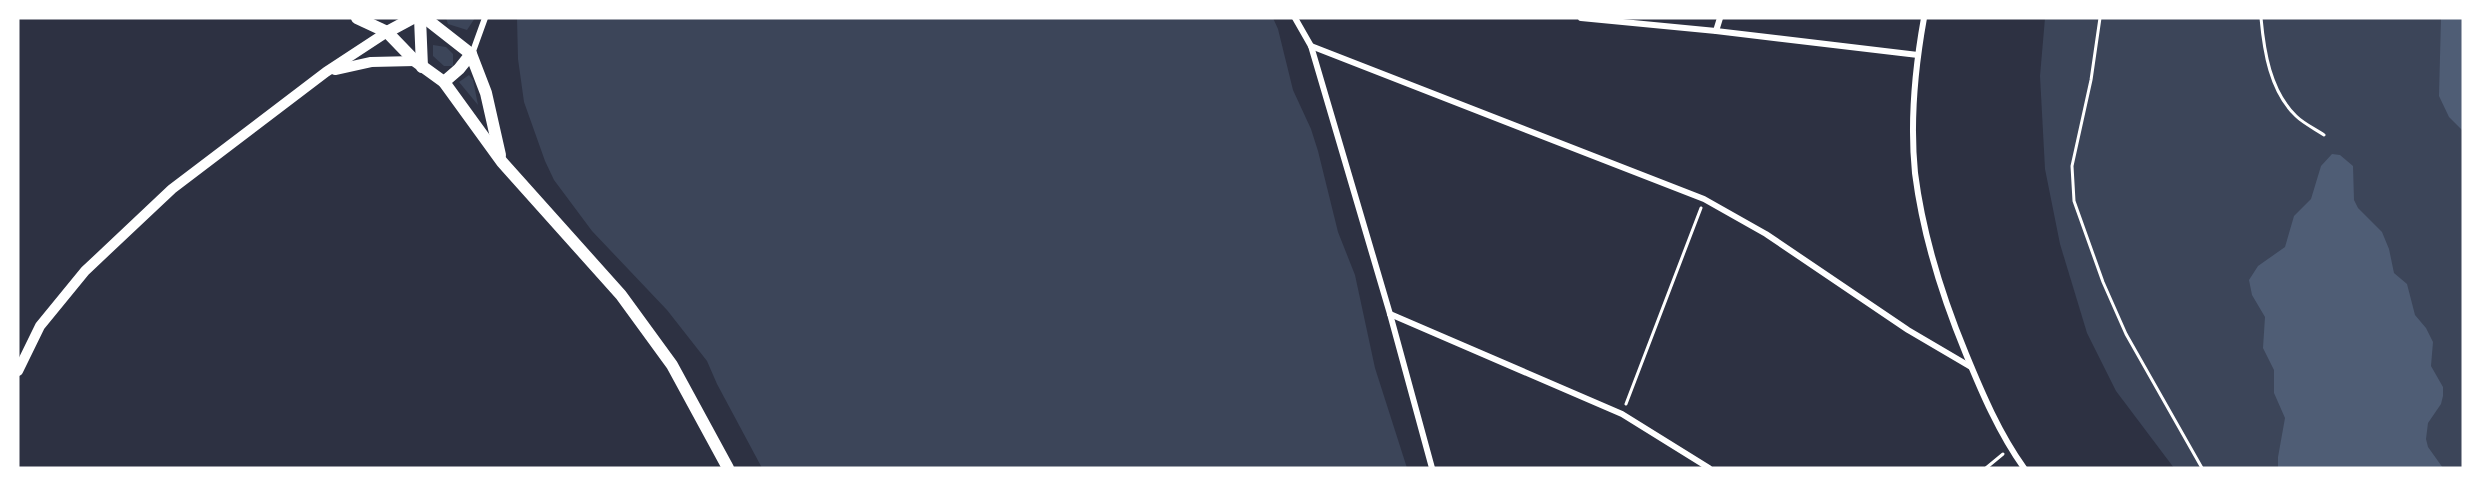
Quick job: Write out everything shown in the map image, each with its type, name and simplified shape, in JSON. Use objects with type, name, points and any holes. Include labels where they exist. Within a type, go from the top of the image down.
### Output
[{"type":"main road","points":[[357,18],[387,32],[419,64],[444,82],[502,162],[621,295],[672,365],[728,468]]},
{"type":"main road","points":[[387,32],[413,18]]},
{"type":"main road","points":[[419,64],[422,18]]},
{"type":"main road","points":[[422,18],[471,54],[486,93],[502,162]]},
{"type":"main road","points":[[444,82],[471,54]]},
{"type":"street","points":[[471,54],[485,18]]},
{"type":"street","points":[[1295,18],[1311,46],[1390,314],[1432,468]]},
{"type":"street","points":[[1581,18],[1716,31],[1918,55]]},
{"type":"street","points":[[1716,31],[1720,18]]},
{"type":"street","points":[[1924,18],[1918,55],[1915,172],[1928,242],[1945,303],[1971,367],[2010,448],[2024,468]]},
{"type":"street","points":[[18,371],[40,327],[85,271],[172,189],[326,72],[387,32]]},
{"type":"street","points":[[1311,46],[1704,199],[1766,234],[1908,330],[1971,367]]},
{"type":"street","points":[[326,72],[371,63],[419,64]]},
{"type":"street","points":[[1390,314],[1622,414],[1709,468]]},
{"type":"path","points":[[2100,18],[2091,80],[2072,166],[2074,201],[2103,282],[2126,334],[2202,468]]},
{"type":"path","points":[[2261,18],[2266,55],[2280,94],[2295,116],[2324,135]]},
{"type":"path","points":[[1622,414],[1704,199]]},
{"type":"path","points":[[1986,468],[2010,448]]},
{"type":"shaded area","points":[[446,18],[475,18],[467,30],[448,24]]},
{"type":"shaded area","points":[[517,18],[1273,18],[1278,29],[1293,90],[1311,129],[1318,151],[1338,232],[1355,275],[1375,368],[1407,468],[762,468],[707,361],[667,310],[592,231],[554,180],[524,102],[518,59]]},
{"type":"shaded area","points":[[2045,18],[2463,18],[2463,468],[2174,468],[2116,391],[2087,333],[2060,244],[2045,169],[2040,76]]},
{"type":"shaded area","points":[[2441,18],[2463,18],[2463,131],[2449,117],[2439,96]]},
{"type":"shaded area","points":[[433,45],[446,47],[453,54],[453,66],[444,66],[433,56]]},
{"type":"shaded area","points":[[469,75],[473,80],[478,105],[459,82]]},
{"type":"shaded area","points":[[2332,154],[2340,155],[2353,166],[2354,200],[2358,208],[2382,232],[2389,249],[2394,273],[2407,284],[2415,315],[2426,328],[2433,342],[2431,366],[2443,387],[2443,396],[2441,404],[2428,423],[2426,439],[2428,447],[2443,468],[2278,468],[2285,418],[2274,393],[2274,370],[2263,348],[2265,317],[2252,295],[2249,280],[2258,266],[2285,247],[2294,216],[2311,199],[2321,166]]}]
